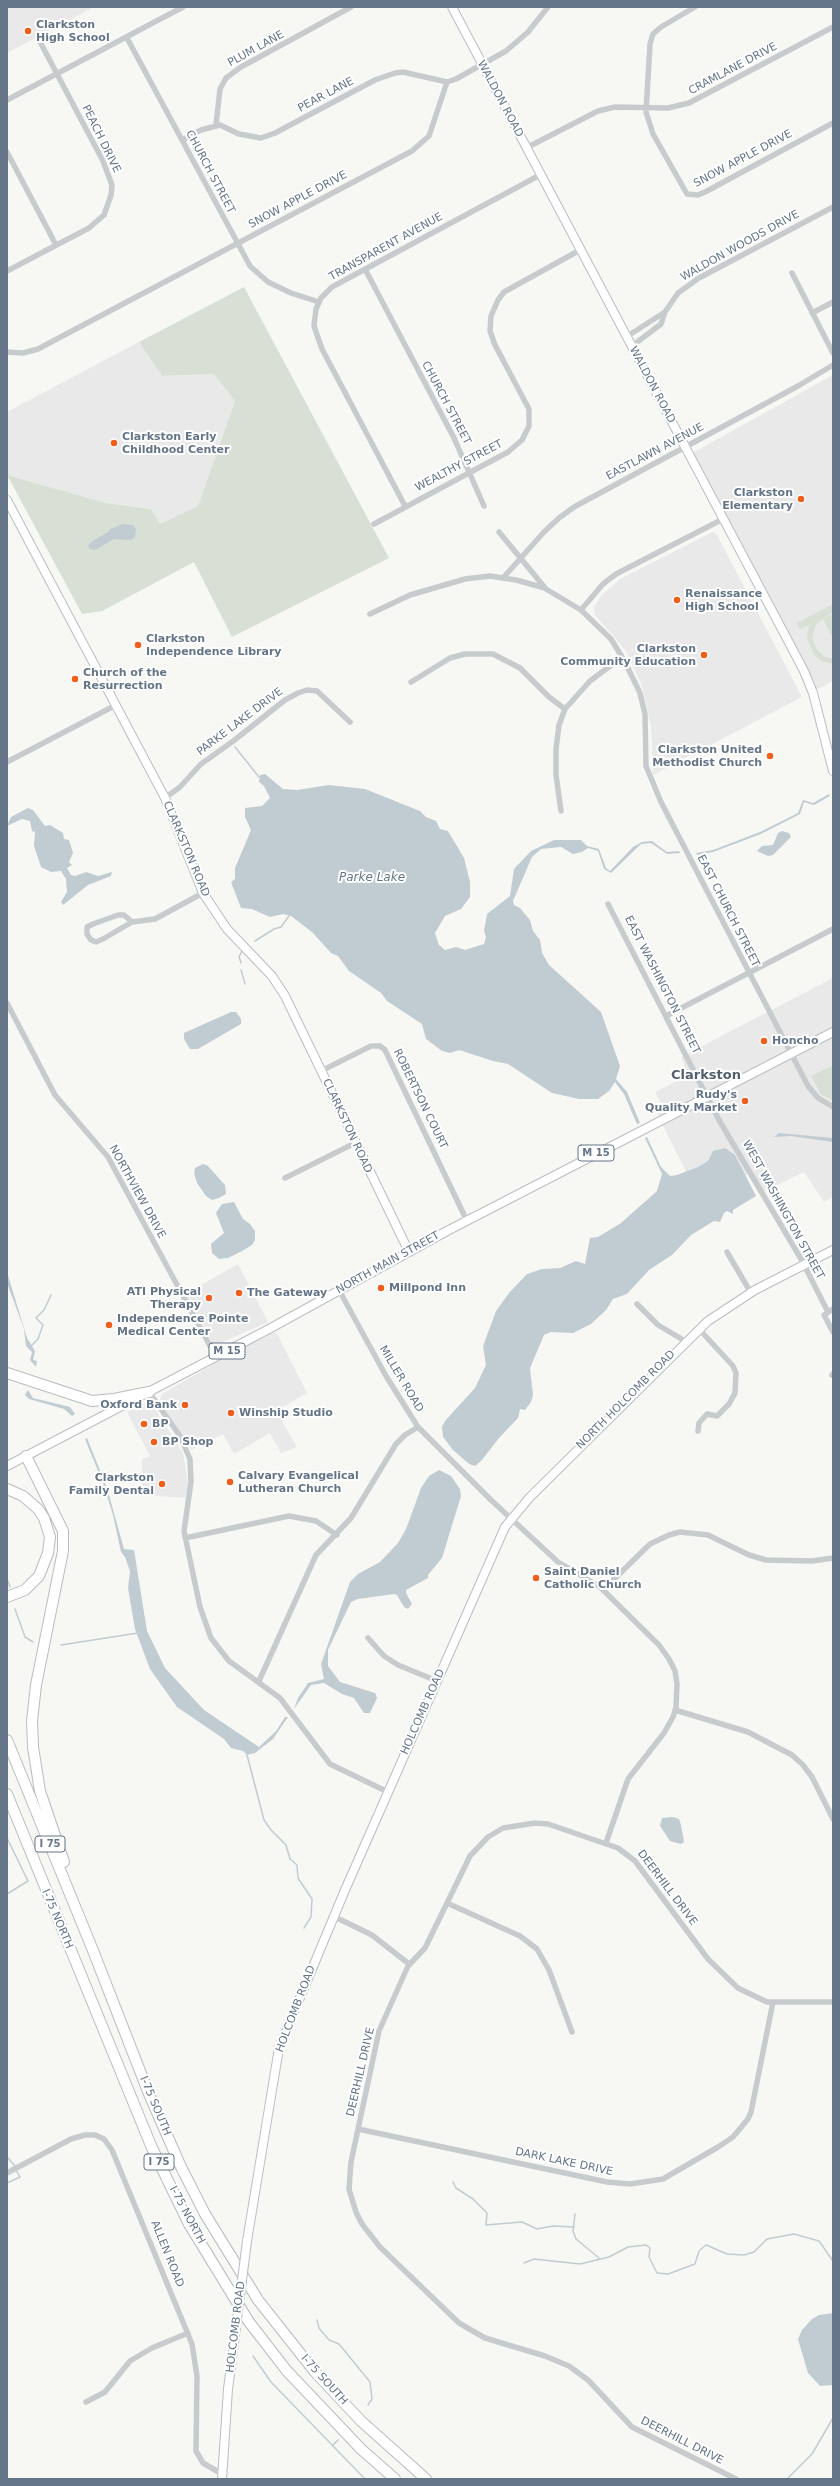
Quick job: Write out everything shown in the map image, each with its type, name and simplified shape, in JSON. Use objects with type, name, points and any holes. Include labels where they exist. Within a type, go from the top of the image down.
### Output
[{"type":"highway","points":[[7,1373],[92,1401],[114,1399],[149,1392]]},
{"type":"highway","points":[[26,1456],[61,1525],[63,1539],[33,1705],[35,1759],[45,1806],[92,1948]]},
{"type":"highway","points":[[7,1489],[23,1496],[38,1509],[44,1518],[50,1537],[48,1553],[39,1576],[25,1590],[7,1597]]},
{"type":"highway","name":"I-75 SOUTH","points":[[7,1740],[92,1948],[149,2094],[181,2167],[224,2247],[258,2300],[315,2372],[362,2421],[426,2479]]},
{"type":"highway","name":"I-75 NORTH","points":[[7,1794],[38,1873],[152,2148],[189,2224],[249,2322],[287,2371],[361,2449],[395,2479]]},
{"type":"highway","points":[[7,1810],[24,1850],[38,1873]]},
{"type":"street","points":[[7,100],[127,38],[183,7]]},
{"type":"street","name":"PLUM LANE","points":[[216,125],[220,89],[226,78],[241,67],[351,7]]},
{"type":"street","name":"WALDON ROAD","points":[[452,7],[804,671],[813,693],[833,770]]},
{"type":"street","points":[[447,82],[482,65],[518,42],[548,7]]},
{"type":"street","name":"SNOW APPLE DRIVE","points":[[695,7],[653,34],[650,44],[647,108],[647,118],[653,134],[682,188],[687,194],[693,196],[708,191],[833,123]]},
{"type":"street","name":"CRAMLANE DRIVE","points":[[526,148],[598,111],[615,107],[668,108],[689,104],[833,27]]},
{"type":"street","name":"PEACH DRIVE","points":[[7,271],[89,228],[104,215],[110,203],[112,185],[103,161],[38,38]]},
{"type":"street","name":"CHURCH STREET","points":[[127,38],[250,266],[268,282],[291,293],[319,302]]},
{"type":"street","name":"PEAR LANE","points":[[216,125],[247,137],[261,138],[275,133],[384,76],[403,72],[447,82]]},
{"type":"street","name":"SNOW APPLE DRIVE","points":[[7,352],[23,353],[38,349],[383,167],[422,143],[429,136],[447,82]]},
{"type":"street","points":[[182,140],[201,130],[216,125]]},
{"type":"street","points":[[7,152],[56,245]]},
{"type":"street","name":"TRANSPARENT AVENUE","points":[[406,506],[322,349],[314,326],[316,309],[319,302],[332,287],[540,175]]},
{"type":"street","name":"WALDON WOODS DRIVE","points":[[632,346],[661,324],[665,312],[678,293],[699,278],[833,207]]},
{"type":"street","name":"WEALTHY STREET","points":[[374,524],[518,445],[529,426],[529,409],[490,331],[493,309],[504,292],[580,250]]},
{"type":"street","name":"CHURCH STREET","points":[[365,269],[454,438],[484,506]]},
{"type":"street","points":[[792,273],[833,353]]},
{"type":"street","points":[[812,313],[833,302]]},
{"type":"street","name":"WALDON WOODS DRIVE","points":[[626,337],[665,312]]},
{"type":"street","name":"EASTLAWN AVENUE","points":[[503,578],[559,518],[685,447],[808,381],[833,364]]},
{"type":"street","name":"CLARKSTON ROAD","points":[[7,500],[165,798],[203,893],[227,929],[276,980],[409,1252]]},
{"type":"street","points":[[580,610],[603,584],[616,574],[723,519]]},
{"type":"street","points":[[499,532],[546,589]]},
{"type":"street","points":[[370,614],[431,587],[465,578],[490,576],[546,589],[580,610],[611,639],[622,657],[590,681],[565,709],[559,725],[556,749],[556,775],[561,811]]},
{"type":"street","points":[[412,682],[450,658],[465,654],[493,654],[520,668],[549,697],[565,709]]},
{"type":"street","name":"EAST CHURCH STREET","points":[[622,657],[640,693],[645,714],[646,766],[649,777],[791,1054],[813,1093],[833,1108]]},
{"type":"street","name":"PARKE LAKE DRIVE","points":[[165,798],[180,787],[201,764],[232,742],[285,700],[298,693],[307,690],[317,691],[350,722]]},
{"type":"street","points":[[7,762],[116,705]]},
{"type":"street","points":[[132,922],[124,915],[118,915],[87,927],[87,934],[91,940],[96,942],[132,922],[155,919],[203,893]]},
{"type":"street","name":"EAST WASHINGTON STREET","points":[[608,904],[708,1097]]},
{"type":"street","points":[[666,1016],[833,929]]},
{"type":"street","name":"NORTHVIEW DRIVE","points":[[7,1003],[55,1096],[108,1157],[216,1357]]},
{"type":"street","name":"M 15","points":[[708,1097],[833,1032]]},
{"type":"street","name":"ROBERTSON COURT","points":[[321,1071],[371,1046],[380,1046],[385,1050],[467,1220]]},
{"type":"street","name":"NORTH MAIN STREET","points":[[7,1466],[216,1357],[467,1220],[708,1097]]},
{"type":"street","name":"WEST WASHINGTON STREET","points":[[708,1097],[830,1311],[824,1315],[833,1332]]},
{"type":"street","points":[[285,1178],[355,1143]]},
{"type":"street","name":"NORTH HOLCOMB ROAD","points":[[485,1572],[511,1518],[685,1341],[721,1310],[833,1250]]},
{"type":"street","points":[[727,1252],[751,1293]]},
{"type":"street","name":"MILLER ROAD","points":[[339,1290],[390,1383],[418,1426],[558,1562],[587,1578],[603,1590],[659,1645],[669,1659],[676,1678],[675,1710]]},
{"type":"street","points":[[637,1304],[658,1325],[685,1341]]},
{"type":"street","points":[[698,1431],[699,1423],[707,1414],[717,1416],[730,1404],[735,1393],[736,1373],[733,1366],[699,1329]]},
{"type":"street","points":[[149,1392],[180,1436],[190,1460],[191,1482],[184,1523],[200,1607],[211,1638],[229,1661],[259,1681],[280,1698],[330,1764],[388,1792]]},
{"type":"street","points":[[259,1681],[316,1555],[337,1536],[351,1518],[396,1444],[405,1435],[418,1426]]},
{"type":"street","points":[[186,1538],[289,1516],[316,1521],[337,1536]]},
{"type":"street","points":[[603,1590],[650,1544],[669,1534],[680,1532],[708,1535],[749,1555],[766,1560],[812,1560],[833,1558]]},
{"type":"street","name":"HOLCOMB ROAD","points":[[222,2476],[228,2389],[247,2241],[279,2048],[334,1916],[485,1572]]},
{"type":"street","points":[[368,1638],[384,1656],[398,1665],[436,1681]]},
{"type":"street","points":[[606,1843],[628,1779],[664,1733],[675,1710],[748,1732],[792,1755],[803,1765],[812,1777],[833,1819]]},
{"type":"street","name":"DEERHILL DRIVE","points":[[736,2479],[632,2427],[588,2380],[569,2366],[545,2356],[485,2338],[459,2323],[440,2306],[380,2247],[356,2212],[350,2195],[349,2177],[358,2129],[379,2031],[409,1964],[425,1948],[470,1856],[488,1837],[503,1828],[535,1822],[548,1824],[606,1843],[628,1853],[708,1959],[724,1976],[753,1996],[774,2002],[833,2002]]},
{"type":"street","points":[[447,1903],[520,1936],[537,1949],[549,1970],[572,2032]]},
{"type":"street","points":[[334,1916],[372,1935],[409,1964]]},
{"type":"street","name":"DARK LAKE DRIVE","points":[[358,2129],[607,2182],[630,2184],[663,2179],[718,2147],[733,2136],[748,2119],[751,2112],[774,2002]]},
{"type":"street","name":"ALLEN ROAD","points":[[7,2173],[71,2139],[85,2135],[95,2135],[104,2139],[112,2150],[188,2332],[195,2360],[197,2376],[196,2451],[203,2463],[222,2476]]},
{"type":"street","points":[[86,2402],[105,2392],[130,2361],[152,2348],[188,2332]]},
{"type":"shaded area","name":"Clarkston High School","points":[[7,7],[94,7],[7,53]]},
{"type":"shaded area","points":[[244,287],[389,558],[232,637],[194,562],[102,611],[82,614],[7,475],[106,503],[151,509],[160,524],[198,506],[235,401],[214,374],[162,376],[139,342]]},
{"type":"shaded area","name":"Clarkston Early Childhood Center","points":[[139,342],[162,376],[214,374],[235,401],[198,506],[160,524],[151,509],[106,503],[7,475],[7,412]]},
{"type":"shaded area","points":[[833,375],[833,681],[814,691],[689,455]]},
{"type":"shaded area","name":"Clarkston Community Education","points":[[713,532],[717,535],[802,697],[653,775],[651,726],[642,686],[626,651],[595,615],[594,607],[601,596],[620,579]]},
{"type":"shaded area","points":[[833,604],[833,612],[816,624],[812,638],[817,650],[825,657],[833,659],[833,664],[822,661],[814,655],[807,638],[809,625],[800,629],[797,623]]},
{"type":"shaded area","points":[[833,614],[833,638],[823,619]]},
{"type":"shaded area","points":[[833,978],[833,1065],[811,1076],[821,1095],[833,1100],[833,1197],[824,1202],[804,1172],[759,1194],[748,1174],[723,1187],[696,1191],[657,1114],[665,1110],[655,1092],[689,1075],[681,1057]]},
{"type":"shaded area","points":[[833,1065],[833,1100],[821,1095],[811,1076]]},
{"type":"shaded area","points":[[238,1264],[268,1322],[220,1343],[212,1343],[185,1294]]},
{"type":"shaded area","points":[[276,1332],[307,1393],[276,1411],[297,1447],[281,1453],[270,1433],[234,1454],[223,1434],[191,1450],[162,1406],[160,1399],[162,1394],[238,1350]]},
{"type":"shaded area","points":[[147,1402],[151,1403],[183,1453],[188,1483],[186,1498],[142,1495],[142,1459],[150,1456],[127,1412]]},
{"type":"water","points":[[123,524],[133,525],[136,529],[135,537],[131,540],[114,539],[95,550],[90,549],[88,546],[91,542],[108,532],[110,529]]},
{"type":"water","name":"Parke Lake","points":[[265,774],[283,789],[297,790],[329,785],[365,789],[420,811],[426,817],[436,821],[440,829],[448,831],[464,858],[470,882],[470,897],[461,909],[445,916],[435,933],[439,945],[445,950],[456,947],[465,950],[484,944],[486,937],[484,931],[487,914],[510,896],[514,869],[531,851],[554,840],[581,840],[587,846],[599,849],[606,868],[610,871],[633,847],[642,842],[652,841],[667,852],[679,851],[680,853],[667,854],[651,843],[641,844],[611,873],[604,869],[598,851],[588,848],[582,852],[573,854],[561,847],[541,849],[532,857],[513,901],[514,905],[520,908],[530,920],[533,931],[540,940],[542,953],[549,965],[601,1012],[620,1066],[616,1079],[627,1092],[640,1123],[637,1124],[624,1094],[615,1082],[609,1091],[598,1099],[579,1099],[552,1093],[508,1064],[493,1061],[459,1050],[450,1053],[442,1051],[426,1039],[422,1024],[387,1001],[381,993],[349,971],[338,956],[331,953],[312,932],[291,916],[283,914],[270,917],[252,909],[241,908],[231,882],[235,879],[235,868],[251,830],[245,817],[245,808],[262,806],[270,798],[264,786],[259,782],[260,775]]},
{"type":"water","points":[[829,794],[830,796],[814,805],[804,802],[800,814],[761,834],[713,852],[697,855],[696,853],[713,850],[760,832],[798,813],[803,800],[813,803]]},
{"type":"water","points":[[28,808],[33,810],[45,826],[50,825],[63,833],[64,839],[69,840],[73,853],[69,862],[72,865],[67,868],[71,875],[75,876],[86,872],[98,876],[112,872],[111,876],[88,885],[63,905],[61,902],[67,892],[66,879],[61,871],[51,872],[41,867],[34,846],[35,832],[32,831],[30,821],[22,819],[7,826],[11,817]]},
{"type":"water","points":[[782,831],[789,833],[791,837],[773,855],[768,856],[757,851],[762,846],[773,845],[778,833]]},
{"type":"water","points":[[231,1012],[236,1012],[241,1019],[241,1024],[198,1049],[190,1049],[184,1039],[184,1033]]},
{"type":"water","points":[[779,1133],[833,1138],[833,1142],[791,1136],[774,1137]]},
{"type":"water","points":[[647,1137],[661,1167],[670,1176],[698,1167],[708,1161],[713,1151],[725,1148],[735,1155],[756,1196],[733,1210],[733,1214],[727,1211],[724,1213],[720,1222],[714,1221],[691,1235],[672,1255],[649,1270],[627,1294],[613,1299],[606,1310],[591,1324],[573,1333],[551,1332],[544,1335],[530,1368],[533,1395],[531,1402],[525,1410],[520,1409],[518,1418],[499,1438],[482,1460],[475,1466],[469,1464],[453,1450],[443,1437],[442,1427],[445,1421],[475,1388],[486,1365],[483,1346],[496,1311],[509,1293],[527,1274],[542,1269],[560,1268],[576,1261],[585,1264],[590,1238],[598,1237],[621,1223],[657,1191],[662,1174],[645,1138]]},
{"type":"water","points":[[203,1164],[208,1166],[225,1185],[226,1194],[212,1200],[206,1196],[197,1183],[194,1173],[195,1168]]},
{"type":"water","points":[[234,1202],[243,1219],[250,1224],[255,1231],[255,1240],[252,1245],[242,1251],[228,1258],[219,1259],[212,1253],[211,1244],[224,1233],[216,1213],[222,1204]]},
{"type":"water","points":[[7,1272],[27,1338],[35,1351],[33,1360],[37,1361],[36,1367],[30,1360],[32,1352],[26,1346],[24,1329],[7,1283]]},
{"type":"water","points":[[28,1390],[33,1398],[70,1407],[75,1414],[72,1416],[64,1409],[29,1399],[25,1395]]},
{"type":"water","points":[[87,1438],[107,1488],[124,1549],[134,1550],[147,1631],[165,1668],[204,1710],[259,1747],[276,1731],[285,1717],[288,1717],[273,1739],[255,1753],[247,1755],[243,1751],[231,1748],[224,1739],[177,1707],[150,1669],[135,1629],[128,1588],[130,1571],[125,1557],[121,1552],[113,1515],[103,1483],[85,1439]]},
{"type":"water","points":[[439,1470],[451,1476],[460,1489],[461,1496],[442,1558],[428,1575],[428,1578],[406,1590],[412,1604],[408,1609],[404,1607],[397,1595],[394,1594],[358,1599],[351,1602],[328,1650],[328,1666],[340,1682],[375,1693],[377,1698],[370,1713],[364,1713],[354,1698],[342,1694],[324,1683],[311,1685],[294,1709],[298,1698],[308,1683],[324,1679],[321,1664],[350,1582],[358,1574],[380,1562],[398,1543],[406,1529],[421,1488],[429,1476]]},
{"type":"water","points":[[673,1817],[679,1819],[681,1825],[684,1842],[681,1844],[670,1841],[660,1826],[662,1818]]},
{"type":"water","points":[[833,2313],[833,2385],[820,2386],[808,2373],[798,2339],[802,2330],[812,2319],[819,2315]]},
{"type":"waterway","points":[[235,747],[259,777]]},
{"type":"waterway","points":[[255,941],[274,929],[281,927],[289,916]]},
{"type":"waterway","points":[[241,963],[239,957],[242,951]]},
{"type":"waterway","points":[[241,970],[245,984]]},
{"type":"waterway","points":[[31,1346],[38,1339],[43,1325],[36,1318],[44,1310],[51,1295]]},
{"type":"waterway","points":[[7,1579],[10,1587]]},
{"type":"waterway","points":[[15,1609],[25,1637],[33,1642]]},
{"type":"waterway","points":[[61,1645],[138,1633]]},
{"type":"waterway","points":[[247,1755],[264,1820],[271,1830],[286,1845],[290,1859],[297,1865],[298,1878],[312,1899],[311,1917],[304,1928]]},
{"type":"waterway","points":[[7,1838],[28,1881],[7,1894]]},
{"type":"waterway","points":[[7,2157],[15,2166]]},
{"type":"waterway","points":[[7,2183],[20,2177],[16,2170]]},
{"type":"waterway","points":[[453,2182],[456,2188],[473,2199],[487,2213],[486,2225],[522,2222],[537,2229],[553,2226],[574,2227]]},
{"type":"waterway","points":[[575,2214],[573,2231],[576,2239],[599,2258]]},
{"type":"waterway","points":[[524,2263],[534,2259],[580,2264],[609,2257],[628,2247],[646,2245],[650,2248],[649,2257],[657,2273],[668,2274],[695,2264],[699,2251],[706,2245],[727,2254],[744,2255],[754,2252],[767,2239],[794,2234],[819,2241],[833,2261]]},
{"type":"waterway","points":[[317,2320],[319,2328],[329,2340],[339,2344],[370,2382],[372,2399],[368,2405]]},
{"type":"waterway","points":[[253,2356],[271,2382],[365,2479]]},
{"type":"waterway","points":[[787,2479],[812,2454],[833,2418]]},
{"type":"waterway","points":[[333,2445],[338,2440]]},
{"type":"place","name":"Clarkston High School","points":[[28,31]]},
{"type":"place","name":"Clarkston Early Childhood Center","points":[[114,443]]},
{"type":"place","name":"Clarkston Elementary","points":[[801,499]]},
{"type":"place","name":"Renaissance High School","points":[[677,600]]},
{"type":"place","name":"Clarkston Independence Library","points":[[138,645]]},
{"type":"place","name":"Clarkston Community Education","points":[[704,655]]},
{"type":"place","name":"Church of the Resurrection","points":[[75,679]]},
{"type":"place","name":"Clarkston United Methodist Church","points":[[770,756]]},
{"type":"place","name":"Honcho","points":[[764,1041]]},
{"type":"place","name":"Rudy's Quality Market","points":[[745,1101]]},
{"type":"place","name":"Millpond Inn","points":[[381,1288]]},
{"type":"place","name":"The Gateway","points":[[239,1293]]},
{"type":"place","name":"ATI Physical Therapy","points":[[209,1298]]},
{"type":"place","name":"Independence Pointe Medical Center","points":[[109,1325]]},
{"type":"place","name":"Oxford Bank","points":[[185,1405]]},
{"type":"place","name":"Winship Studio","points":[[231,1413]]},
{"type":"place","name":"BP","points":[[144,1424]]},
{"type":"place","name":"BP Shop","points":[[154,1442]]},
{"type":"place","name":"Calvary Evangelical Lutheran Church","points":[[230,1482]]},
{"type":"place","name":"Clarkston Family Dental","points":[[162,1484]]},
{"type":"place","name":"Saint Daniel Catholic Church","points":[[536,1578]]},
{"type":"district","name":"Clarkston","points":[[706,1076]]}]
